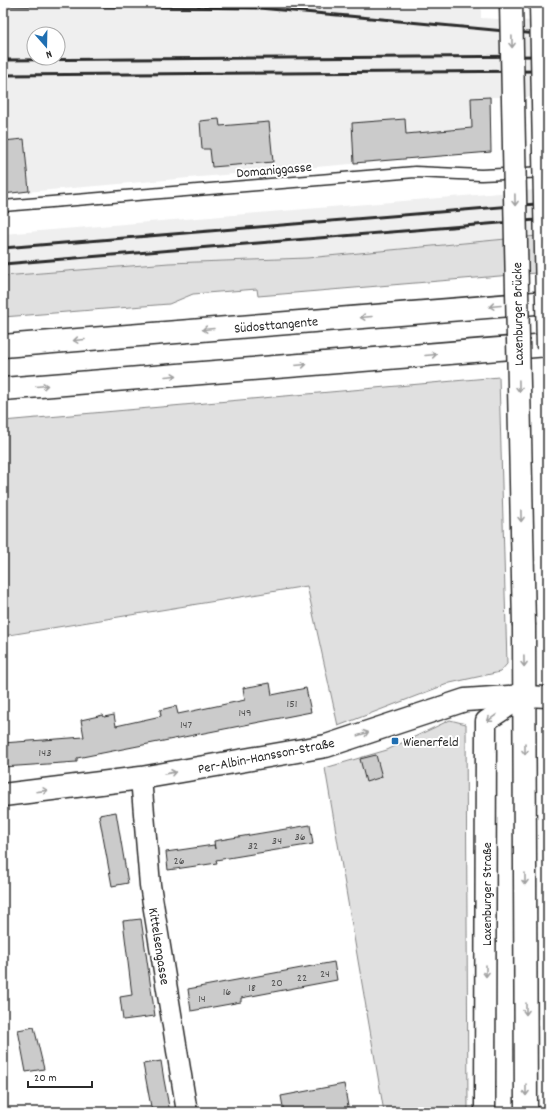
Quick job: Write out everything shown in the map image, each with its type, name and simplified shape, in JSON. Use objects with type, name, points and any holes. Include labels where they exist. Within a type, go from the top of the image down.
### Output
[{"type":"main road","name":"Laxenburger Brücke","points":[[511,3],[524,626],[524,696]]},
{"type":"main road","points":[[541,3],[548,348]]},
{"type":"main road","name":"Südosttangente","points":[[3,346],[548,302]]},
{"type":"main road","points":[[3,390],[548,345]]},
{"type":"main road","points":[[524,696],[526,1112]]},
{"type":"main road","name":"Per-Albin-Hansson-Straße","points":[[3,795],[141,778],[326,746],[465,700],[524,696]]},
{"type":"street","points":[[524,696],[548,697]]},
{"type":"street","name":"Laxenburger Straße","points":[[485,1112],[486,720],[524,696]]},
{"type":"street","name":"Kittelsengasse","points":[[141,778],[150,885],[187,1112]]},
{"type":"lane","name":"Domaniggasse","points":[[3,206],[415,172],[481,175],[548,172]]},
{"type":"shaded area","points":[[3,3],[481,3],[481,18],[548,22],[548,97],[491,97],[491,152],[3,194]]},
{"type":"shaded area","points":[[548,189],[548,235],[307,258],[169,263],[3,276],[3,234]]},
{"type":"shaded area","points":[[548,235],[548,272],[258,296],[257,289],[193,294],[169,304],[3,317],[3,276],[169,263],[307,258]]},
{"type":"shaded area","points":[[499,377],[507,664],[500,672],[450,683],[338,726],[307,586],[3,636],[3,421]]},
{"type":"shaded area","points":[[450,720],[466,724],[468,1112],[384,1112],[325,768],[387,750]]},
{"type":"building","points":[[490,97],[491,152],[354,163],[352,123],[405,119],[406,134],[472,128],[471,98]]},
{"type":"building","points":[[219,119],[220,126],[269,122],[273,162],[212,167],[210,149],[202,149],[200,121]]},
{"type":"building","points":[[24,139],[29,191],[3,194],[3,141]]},
{"type":"building","points":[[270,683],[272,695],[306,688],[311,712],[77,758],[77,762],[3,767],[3,743],[84,737],[81,720],[103,715],[104,717],[114,715],[116,726],[161,716],[160,710],[176,706],[178,714],[245,700],[243,688]]},
{"type":"building","points":[[376,755],[382,777],[366,782],[360,759]]},
{"type":"building","points":[[116,812],[128,883],[112,886],[99,815]]},
{"type":"building","points":[[310,825],[313,844],[216,860],[217,863],[168,870],[166,852],[214,845],[215,849],[214,841]]},
{"type":"building","points":[[141,919],[155,1016],[123,1020],[120,997],[132,995],[123,921]]},
{"type":"building","points":[[334,962],[337,980],[241,998],[241,1002],[191,1011],[188,989]]},
{"type":"building","points":[[34,1027],[44,1069],[26,1072],[18,1030]]},
{"type":"building","points":[[161,1061],[170,1112],[152,1112],[143,1064]]},
{"type":"building","points":[[344,1084],[349,1112],[284,1112],[281,1096]]},
{"type":"railway","points":[[296,3],[319,8]]},
{"type":"railway","points":[[3,5],[259,8],[393,20]]},
{"type":"railway","points":[[388,20],[548,35]]},
{"type":"railway","points":[[3,60],[548,56]]},
{"type":"railway","points":[[3,75],[548,71]]},
{"type":"railway","points":[[3,248],[548,203]]},
{"type":"railway","points":[[3,264],[548,219]]},
{"type":"place","name":"Wienerfeld","points":[[395,741]]}]
